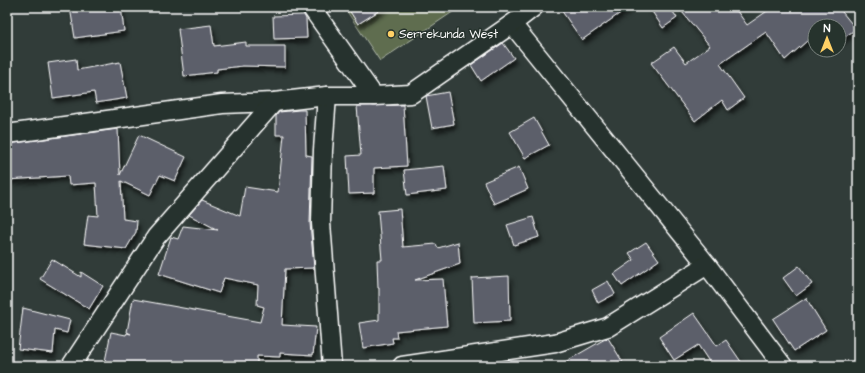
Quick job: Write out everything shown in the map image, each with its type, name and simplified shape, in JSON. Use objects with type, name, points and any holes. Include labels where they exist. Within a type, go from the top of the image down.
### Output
[{"type":"street","points":[[311,7],[374,96]]},
{"type":"street","points":[[7,134],[222,104],[274,102],[327,96],[411,94],[534,7]]},
{"type":"street","points":[[512,24],[706,265],[783,366]]},
{"type":"street","points":[[327,96],[323,150],[321,224],[332,366]]},
{"type":"street","points":[[71,366],[156,237],[274,102]]},
{"type":"street","points":[[402,366],[555,343],[608,327],[706,265]]},
{"type":"green space","name":"Serrekunda West","points":[[344,7],[460,7],[380,61]]},
{"type":"building","points":[[70,7],[121,7],[124,31],[75,38]]},
{"type":"building","points":[[347,7],[385,7],[358,24]]},
{"type":"building","points":[[559,7],[629,7],[582,40]]},
{"type":"building","points":[[649,7],[670,7],[677,18],[663,28]]},
{"type":"building","points":[[678,7],[734,7],[747,25],[773,7],[838,7],[847,18],[807,18],[807,41],[785,60],[766,32],[720,64],[744,98],[728,110],[722,100],[695,121],[651,63],[674,47],[686,63],[710,46]]},
{"type":"building","points":[[304,15],[306,19],[307,38],[274,39],[273,16]]},
{"type":"building","points":[[847,18],[856,29],[847,35]]},
{"type":"building","points":[[211,25],[214,46],[246,42],[246,46],[285,46],[285,67],[243,66],[217,69],[217,72],[184,76],[178,29]]},
{"type":"building","points":[[503,43],[514,58],[481,81],[471,65]]},
{"type":"building","points":[[76,59],[77,70],[120,62],[127,98],[96,103],[94,92],[53,98],[48,63]]},
{"type":"building","points":[[448,92],[454,124],[432,128],[426,96]]},
{"type":"building","points":[[403,105],[407,166],[374,168],[374,193],[349,194],[347,156],[361,155],[357,106]]},
{"type":"building","points":[[305,110],[306,155],[312,156],[310,223],[314,268],[285,269],[282,325],[316,327],[313,355],[280,353],[280,357],[257,356],[257,366],[104,366],[111,332],[126,335],[127,333],[131,334],[127,332],[133,299],[260,322],[264,307],[257,305],[258,285],[224,278],[219,293],[159,274],[171,237],[178,239],[183,226],[218,230],[189,215],[202,200],[240,216],[245,187],[278,192],[284,135],[276,135],[276,116],[279,112]]},
{"type":"building","points":[[534,118],[549,145],[525,158],[510,132]]},
{"type":"building","points":[[118,129],[120,175],[139,135],[186,157],[175,181],[160,175],[150,195],[121,181],[123,219],[137,221],[136,232],[126,249],[84,244],[88,215],[98,216],[96,183],[69,185],[68,176],[7,180],[7,144]]},
{"type":"building","points":[[444,166],[447,190],[407,195],[404,170]]},
{"type":"building","points":[[519,167],[528,189],[494,204],[484,182]]},
{"type":"building","points":[[400,209],[403,247],[436,244],[438,248],[458,242],[460,264],[415,280],[443,279],[447,326],[396,331],[397,338],[392,338],[393,343],[363,348],[359,323],[379,320],[377,260],[382,260],[378,211]]},
{"type":"building","points":[[533,217],[539,237],[514,245],[507,225]]},
{"type":"building","points":[[646,242],[659,260],[622,286],[614,274],[634,260],[629,253]]},
{"type":"building","points":[[52,259],[81,277],[81,272],[103,286],[89,309],[40,279]]},
{"type":"building","points":[[799,266],[812,284],[796,296],[783,278]]},
{"type":"building","points":[[509,276],[510,321],[474,323],[472,278]]},
{"type":"building","points":[[608,281],[615,294],[598,303],[592,290]]},
{"type":"building","points":[[806,298],[826,330],[794,351],[773,319]]},
{"type":"building","points":[[23,308],[70,320],[67,333],[55,330],[53,353],[18,349]]},
{"type":"building","points":[[694,313],[717,346],[726,340],[744,366],[712,366],[698,345],[674,360],[659,337]]},
{"type":"building","points":[[608,338],[625,366],[558,366],[605,339]]},
{"type":"place","name":"Serrekunda West","points":[[391,34]]}]
